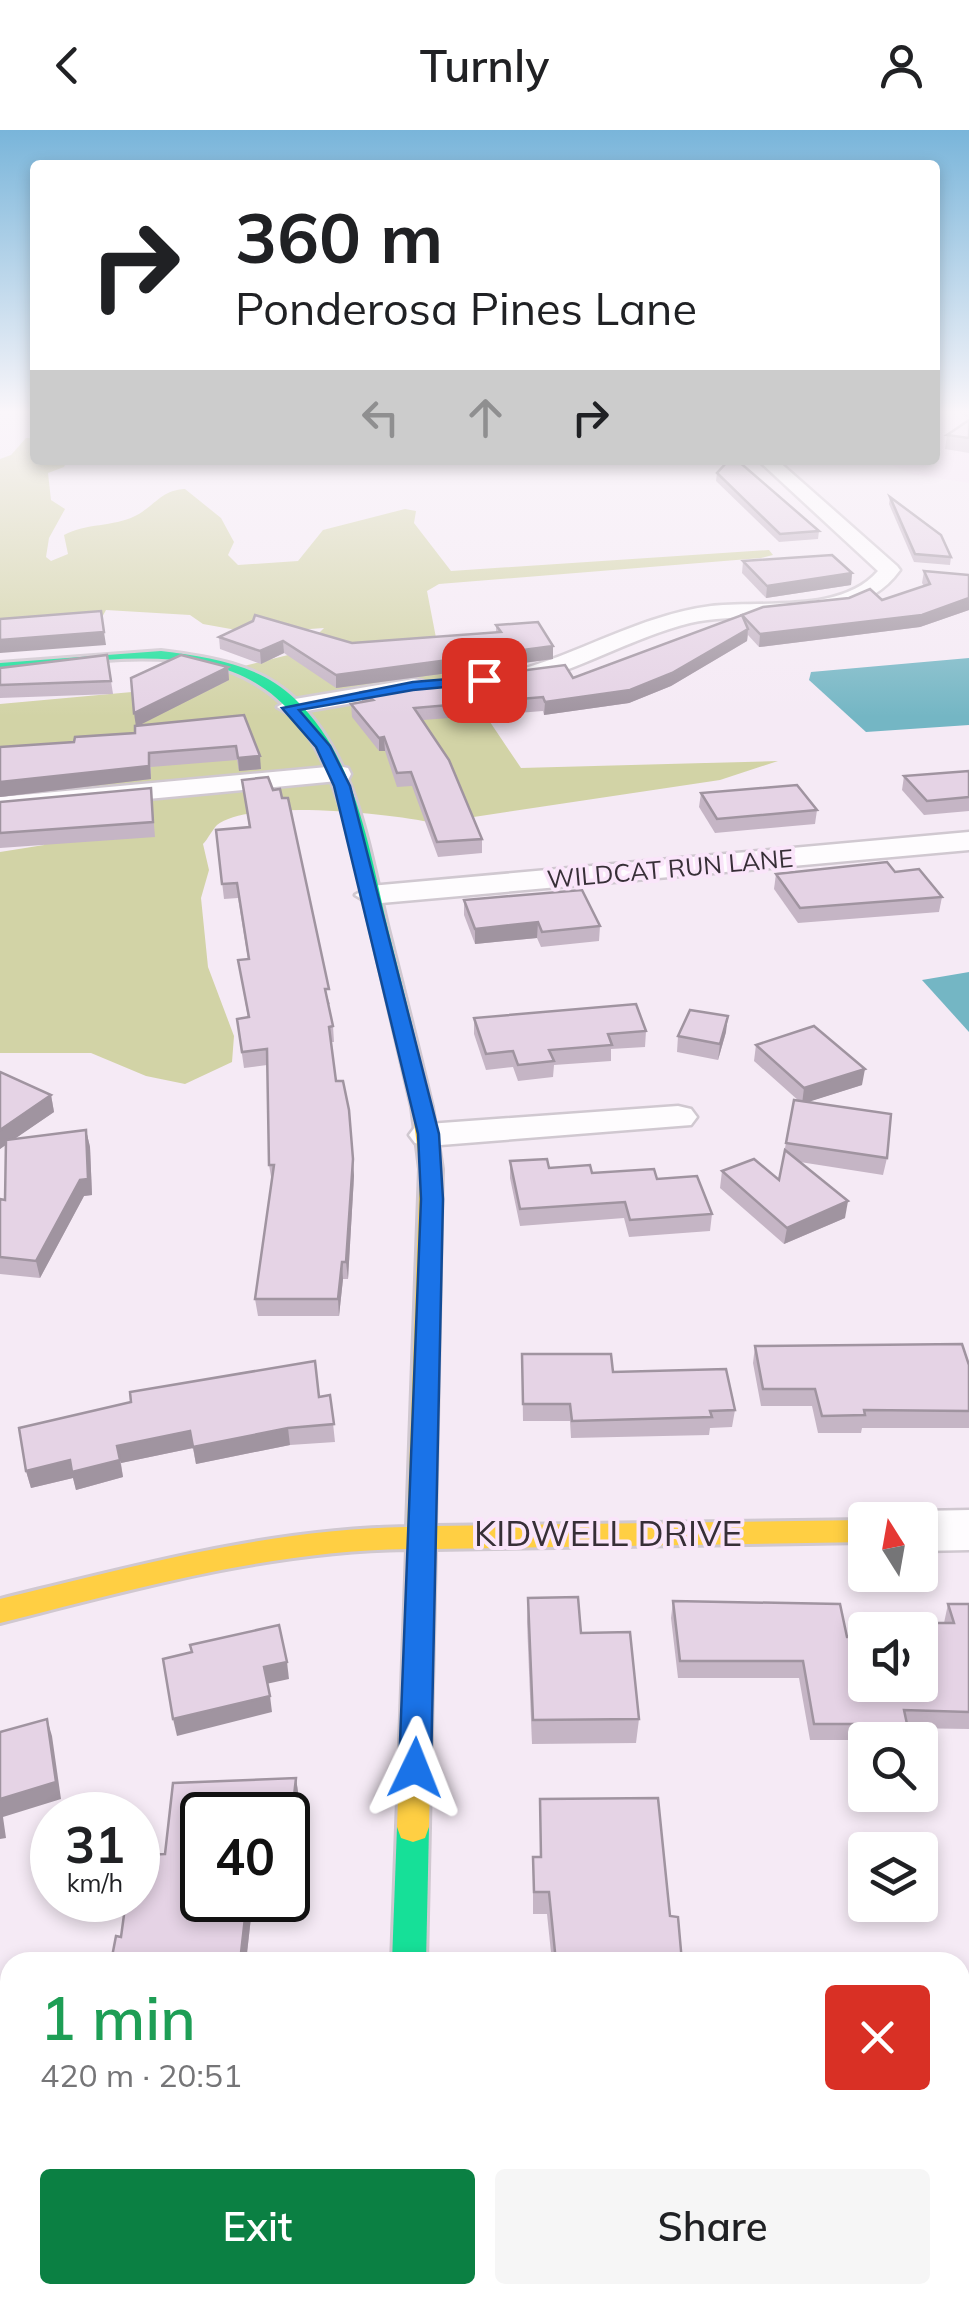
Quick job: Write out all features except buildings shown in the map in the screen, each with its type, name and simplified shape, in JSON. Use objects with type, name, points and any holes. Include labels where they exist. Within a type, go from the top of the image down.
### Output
[{"type":"street","points":[[484,680],[577,664],[680,618],[847,598],[880,584],[898,570],[831,513]]},
{"type":"street","points":[[0,667],[140,656],[191,658],[235,667],[268,684],[322,746],[338,774],[428,1134],[432,1199],[409,1952]]},
{"type":"street","points":[[289,708],[429,685]]},
{"type":"street","points":[[0,805],[338,774]]},
{"type":"street","name":"WILDCAT RUN LANE","points":[[370,895],[969,841]]},
{"type":"street","points":[[428,1134],[678,1117]]},
{"type":"street","points":[[938,1531],[969,1530]]},
{"type":"street","name":"KIDWELL DRIVE","points":[[0,1611],[246,1552],[334,1539],[422,1534],[848,1531]]},
{"type":"green space","points":[[0,513],[63,513],[49,538],[46,557],[51,561],[68,554],[64,535],[139,513],[215,513],[234,542],[228,555],[238,565],[298,561],[323,530],[388,513],[416,513],[414,523],[451,571],[769,550],[773,555],[761,558],[439,584],[427,591],[437,643],[521,768],[778,761],[720,780],[434,823],[322,810],[259,812],[234,817],[217,825],[203,844],[209,870],[201,898],[208,967],[234,1036],[232,1062],[185,1084],[146,1076],[91,1053],[0,1053],[0,852],[44,845],[53,783],[0,762],[0,704],[143,691],[300,652],[324,628],[253,633],[203,624],[190,615],[106,610],[100,621],[0,627]]},
{"type":"water","points":[[969,658],[969,725],[866,732],[809,680],[811,672]]},
{"type":"water","points":[[969,972],[969,1032],[922,980]]},
{"type":"traffic: fast","points":[[0,667],[110,656],[161,655],[209,660],[252,675],[290,702],[322,743],[349,801],[422,1107]]},
{"type":"traffic: fast","points":[[409,1952],[413,1827]]},
{"type":"traffic: slow","points":[[413,1827],[431,1169],[422,1107]]},
{"type":"traffic: slow","points":[[0,1611],[173,1568],[335,1539],[848,1531]]},
{"type":"route","points":[[415,1768],[432,1199],[428,1134],[342,786],[322,746],[289,708],[413,686],[484,680]]}]
